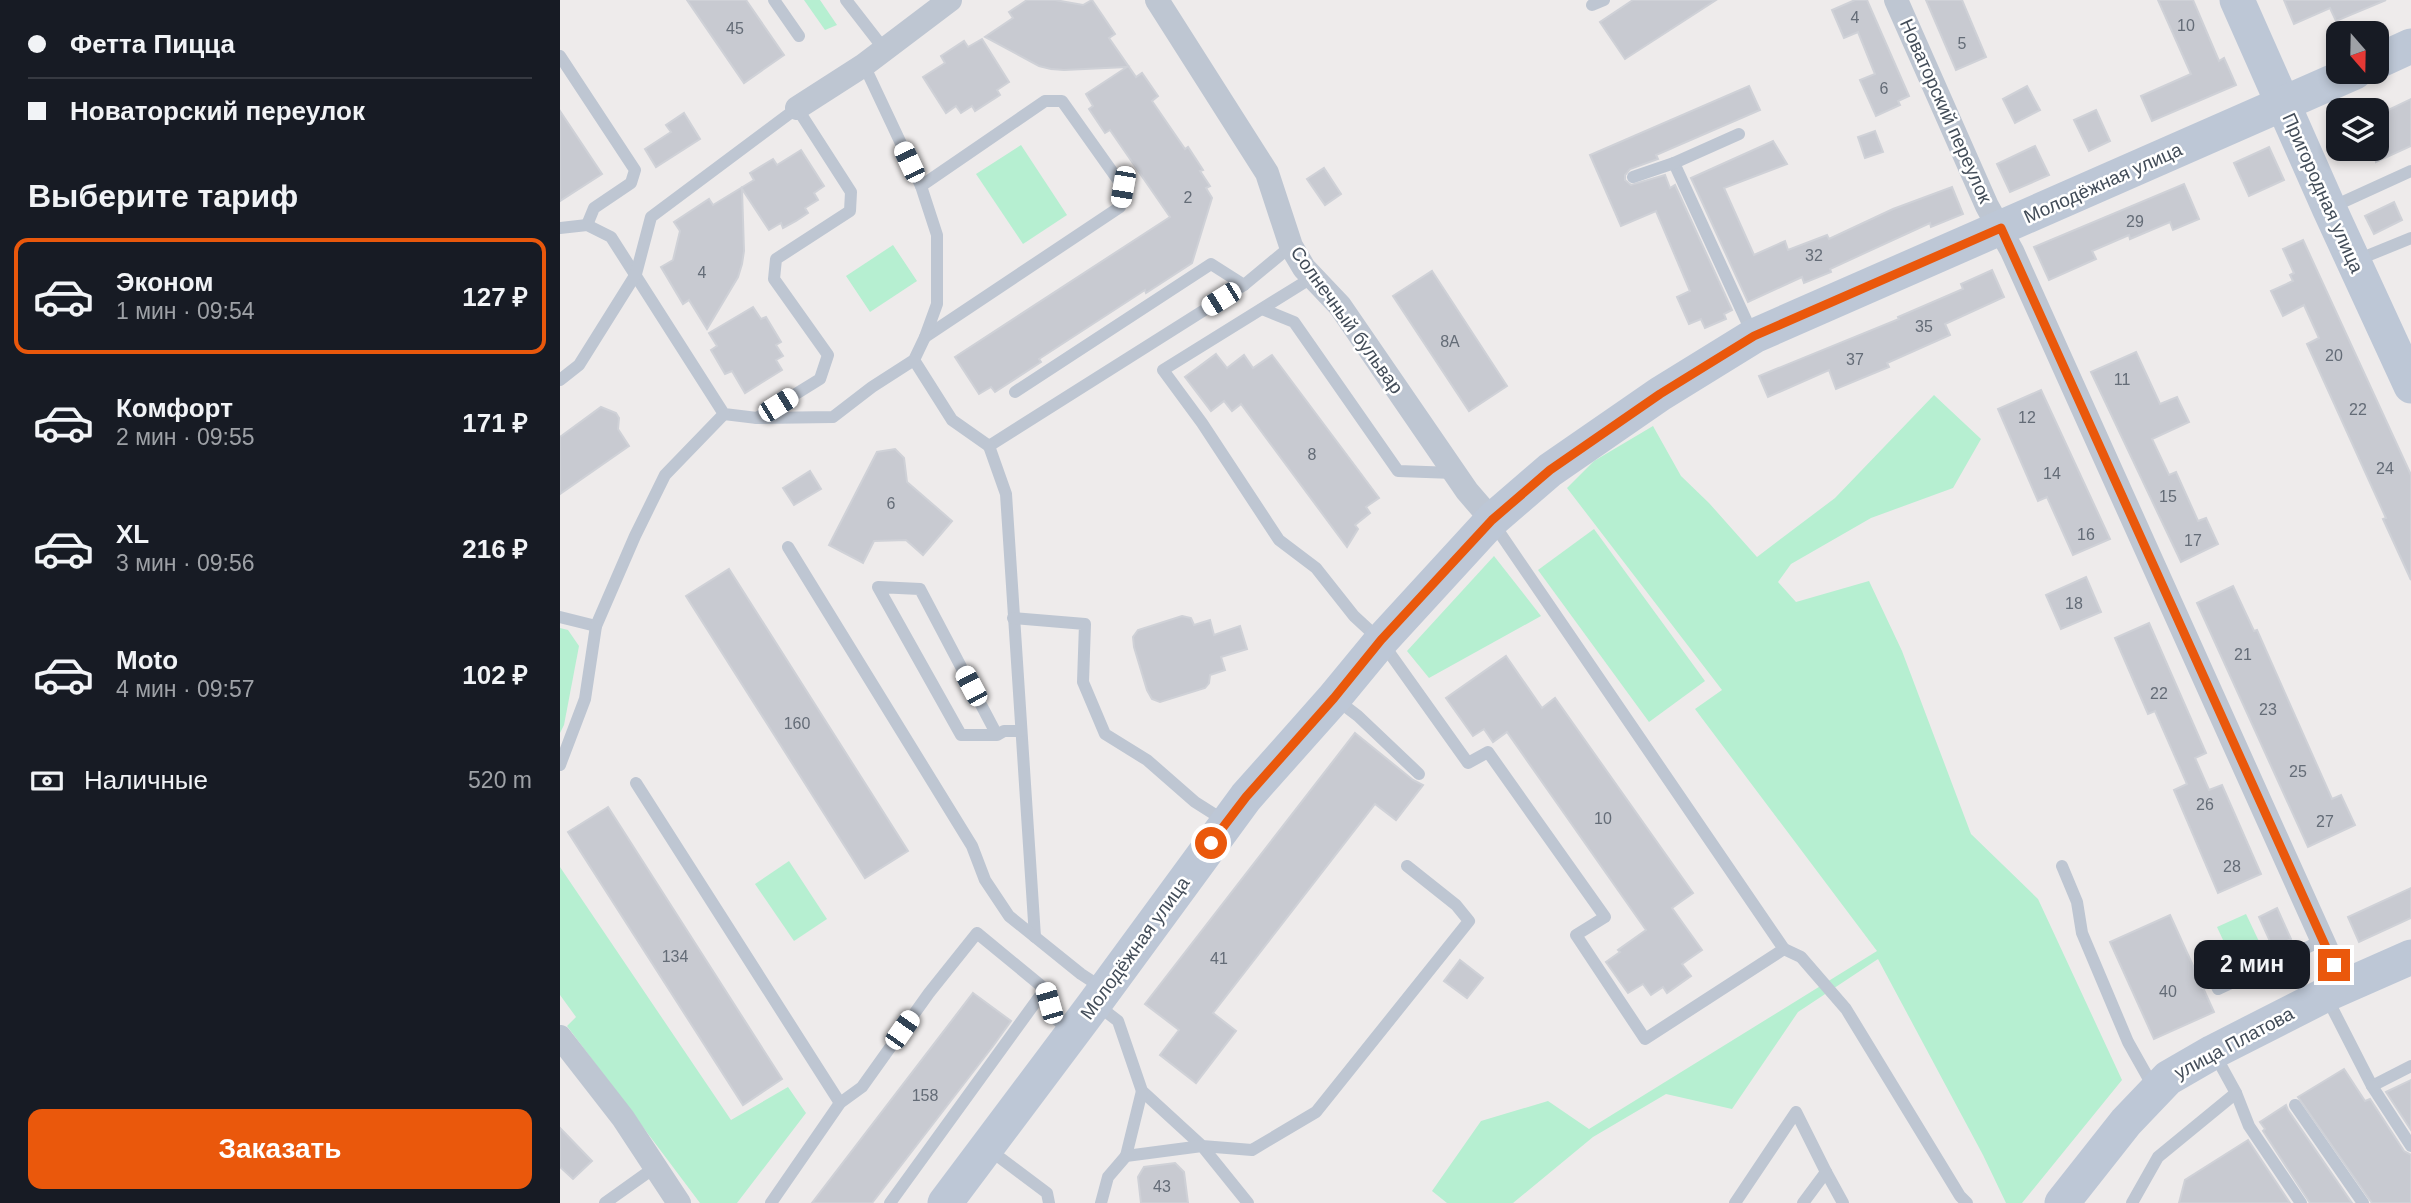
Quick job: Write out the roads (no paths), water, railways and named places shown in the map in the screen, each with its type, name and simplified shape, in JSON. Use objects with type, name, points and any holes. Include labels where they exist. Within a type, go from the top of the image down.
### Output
[{"type":"street","points":[[797,108],[864,65],[950,0]]},
{"type":"street","name":"Солнечный бульвар","points":[[1157,0],[1267,173],[1291,246],[1304,268],[1340,306],[1455,473],[1492,520]]},
{"type":"street","name":"Новаторский переулок","points":[[1896,0],[1987,206],[2001,228],[2323,940],[2334,991]]},
{"type":"street","name":"Пригородная улица","points":[[2237,0],[2411,386]]},
{"type":"street","points":[[2389,56],[2411,46]]},
{"type":"street","name":"Молодёжная улица","points":[[945,1203],[1246,797],[1334,698],[1381,640],[1492,520],[1550,470],[1660,394],[1754,336],[2328,84]]},
{"type":"street","name":"улица Платова","points":[[2062,1203],[2155,1090],[2168,1078],[2213,1052],[2334,991],[2411,957]]},
{"type":"street","points":[[560,1037],[623,1118],[679,1203]]},
{"type":"lane","points":[[774,0],[799,36]]},
{"type":"lane","points":[[846,0],[884,49]]},
{"type":"lane","points":[[560,56],[635,170],[631,183],[594,208],[587,225]]},
{"type":"lane","points":[[724,414],[757,418],[833,417],[914,360],[925,337],[937,304],[937,234],[920,186],[864,65]]},
{"type":"lane","points":[[920,186],[1045,100],[1062,101],[1123,187],[1120,207],[925,337]]},
{"type":"lane","points":[[560,380],[579,365],[636,274],[652,217],[797,108],[851,192],[850,211],[776,259],[774,279],[828,355],[820,379],[757,418]]},
{"type":"lane","points":[[1633,177],[1674,163],[1738,134]]},
{"type":"lane","points":[[1674,163],[1754,336]]},
{"type":"lane","points":[[2329,208],[2411,171]]},
{"type":"lane","points":[[560,228],[587,225],[611,237],[724,414]]},
{"type":"lane","points":[[2354,262],[2411,238]]},
{"type":"lane","points":[[989,446],[1244,285],[1291,246]]},
{"type":"lane","points":[[1015,391],[1211,264],[1244,285]]},
{"type":"lane","points":[[1313,277],[1163,370],[1202,423],[1279,540],[1316,568],[1354,616],[1381,640],[1468,763],[1488,752],[1605,917],[1576,935],[1645,1039],[1784,949]]},
{"type":"lane","points":[[1262,309],[1294,322],[1398,471],[1455,473]]},
{"type":"lane","points":[[914,360],[952,420],[989,446],[1006,494],[1035,937]]},
{"type":"lane","points":[[560,765],[585,699],[596,626],[635,536],[665,475],[724,414]]},
{"type":"lane","points":[[1492,520],[1784,949],[1801,957],[1846,1009],[1966,1203]]},
{"type":"lane","points":[[788,547],[972,846],[985,880],[1009,916],[1100,996],[1118,1021],[1142,1091],[1202,1146],[1248,1203]]},
{"type":"lane","points":[[997,735],[920,589],[878,587],[961,734],[997,735],[1004,731],[1021,731]]},
{"type":"lane","points":[[560,617],[596,626]]},
{"type":"lane","points":[[1013,618],[1086,624],[1083,682],[1105,734],[1147,760],[1195,802],[1226,822]]},
{"type":"lane","points":[[1334,698],[1358,716],[1419,774]]},
{"type":"lane","points":[[636,783],[840,1103]]},
{"type":"lane","points":[[1126,1156],[1202,1146],[1252,1150],[1316,1112],[1469,921],[1456,905],[1407,866]]},
{"type":"lane","points":[[2062,866],[2077,902],[2082,933],[2129,1042],[2155,1090]]},
{"type":"lane","points":[[771,1203],[840,1103],[862,1087],[929,993],[977,933],[1045,989],[1053,1017],[1073,1032]]},
{"type":"lane","points":[[2207,966],[2218,989],[2323,940]]},
{"type":"lane","points":[[890,1203],[1045,989]]},
{"type":"lane","points":[[2334,991],[2372,1086],[2411,1146]]},
{"type":"lane","points":[[2213,1052],[2236,1093],[2249,1126],[2301,1203]]},
{"type":"lane","points":[[2372,1086],[2411,1066]]},
{"type":"lane","points":[[1101,1203],[1108,1177],[1126,1156],[1142,1091]]},
{"type":"lane","points":[[2132,1203],[2158,1157],[2236,1093]]},
{"type":"lane","points":[[2295,1105],[2363,1203]]},
{"type":"lane","points":[[1735,1203],[1796,1112],[1843,1203]]},
{"type":"lane","points":[[986,1148],[1047,1193],[1049,1203]]},
{"type":"lane","points":[[605,1203],[654,1168]]},
{"type":"lane","points":[[1802,1203],[1826,1172]]}]
